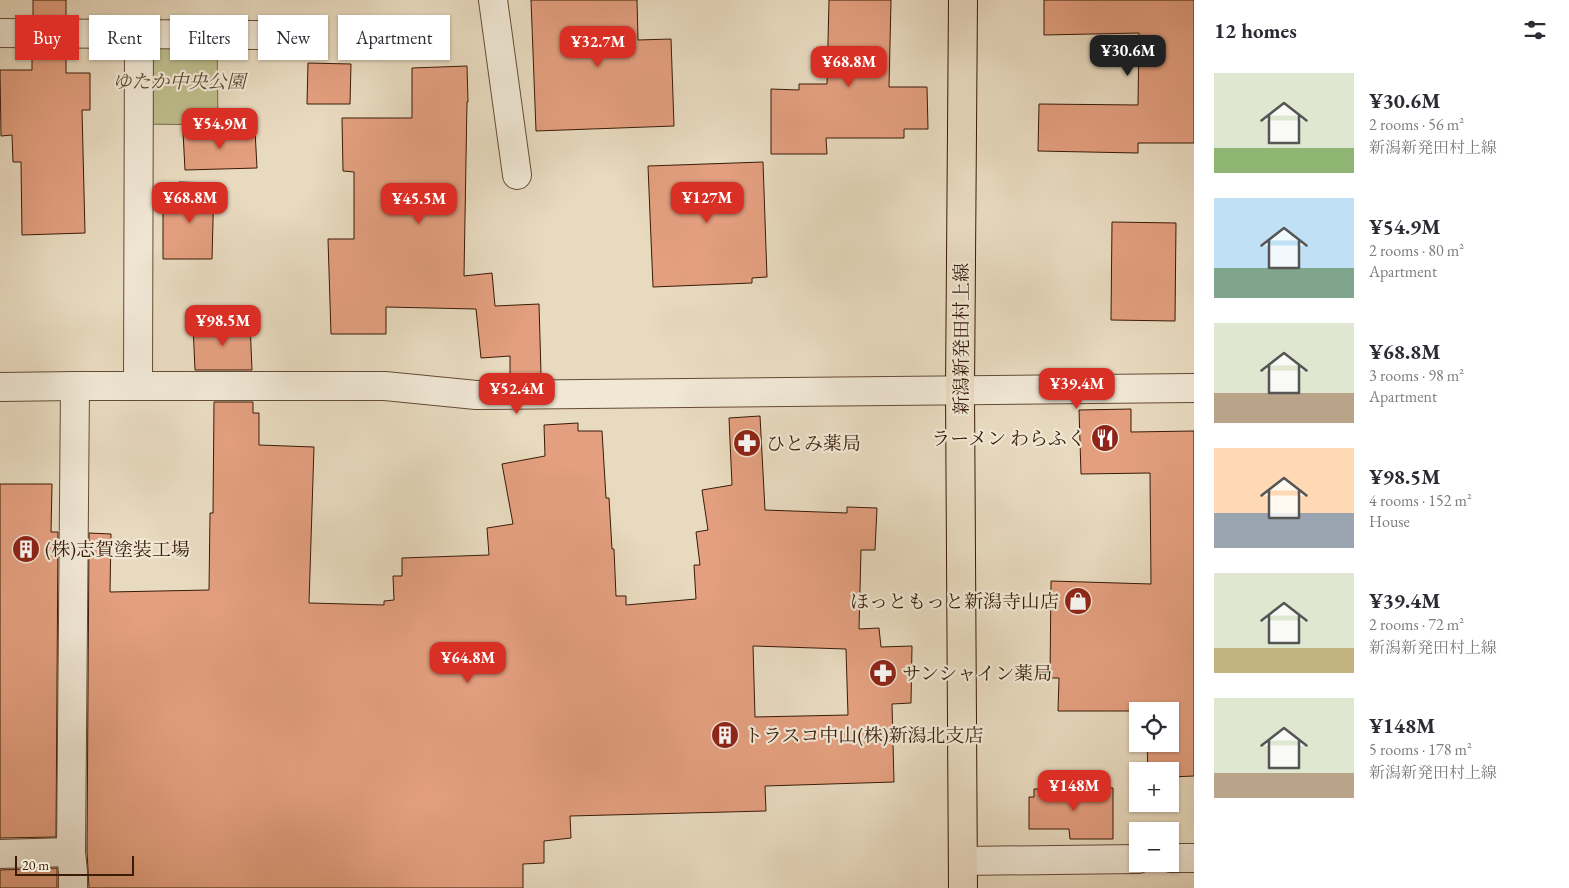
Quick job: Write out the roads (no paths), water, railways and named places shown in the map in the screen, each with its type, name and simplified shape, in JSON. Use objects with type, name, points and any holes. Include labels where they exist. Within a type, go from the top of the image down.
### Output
[{"type":"main road","name":"新潟新発田村上線","points":[[963,0],[960,390],[963,888]]},
{"type":"street","points":[[493,0],[518,175]]},
{"type":"street","points":[[0,33],[89,34]]},
{"type":"street","points":[[160,35],[258,35]]},
{"type":"street","points":[[138,386],[139,60]]},
{"type":"street","points":[[73,888],[71,852],[75,386]]},
{"type":"street","points":[[0,387],[385,386],[476,395],[1194,388]]},
{"type":"street","points":[[0,854],[71,852]]},
{"type":"street","points":[[1179,858],[1194,858]]},
{"type":"street","points":[[963,861],[1129,859]]},
{"type":"place","name":"ラーメン わらふく","points":[[1105,438]]},
{"type":"place","name":"ひとみ薬局","points":[[747,443]]},
{"type":"place","name":"(株)志賀塗装工場","points":[[26,549]]},
{"type":"place","name":"ほっともっと新潟寺山店","points":[[1078,601]]},
{"type":"place","name":"サンシャイン薬局","points":[[883,673]]},
{"type":"place","name":"トラスコ中山(株)新潟北支店","points":[[725,735]]},
{"type":"park label","name":"ゆたか中央公園","points":[[179,81]]}]
